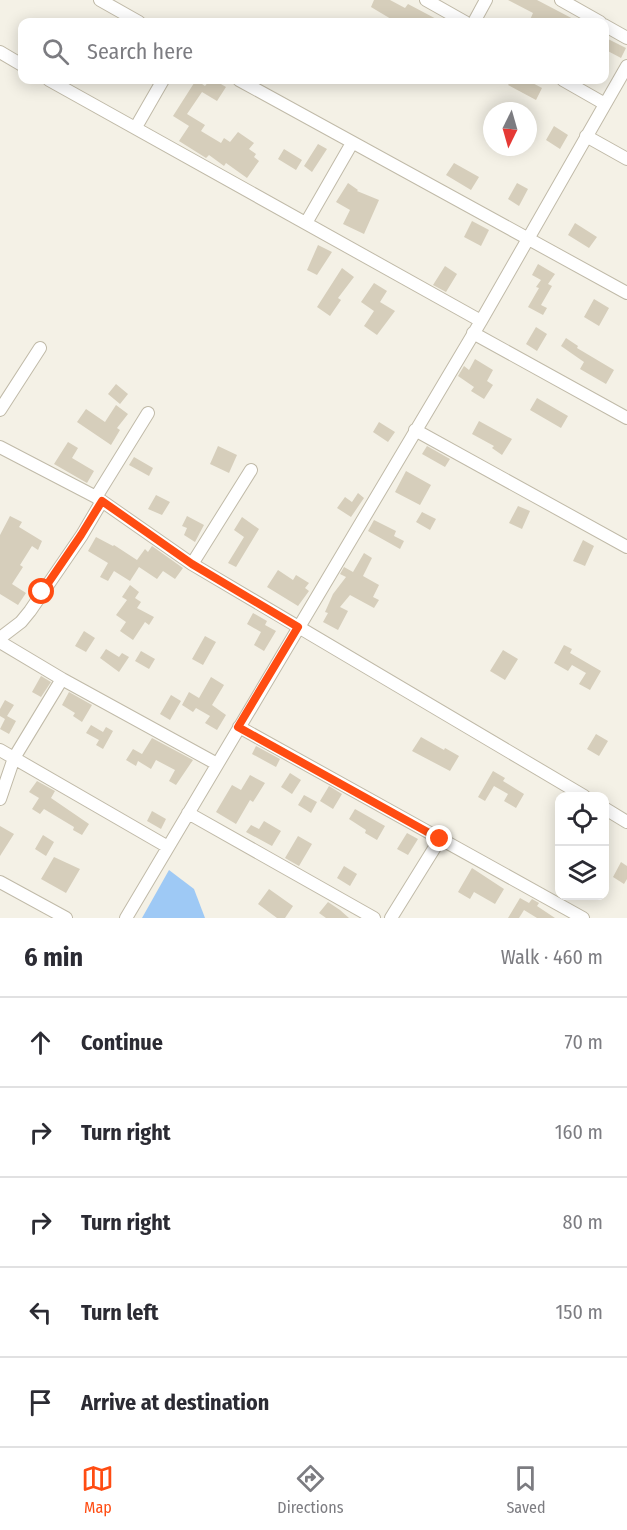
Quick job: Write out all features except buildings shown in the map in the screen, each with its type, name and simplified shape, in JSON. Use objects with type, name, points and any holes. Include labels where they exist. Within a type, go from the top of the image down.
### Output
[{"type":"street","points":[[100,0],[132,18]]},
{"type":"street","points":[[426,0],[458,18]]},
{"type":"street","points":[[476,18],[486,0]]},
{"type":"street","points":[[561,0],[593,18]]},
{"type":"street","points":[[609,28],[627,38]]},
{"type":"street","points":[[0,52],[18,63]]},
{"type":"street","points":[[126,918],[474,333],[627,66]]},
{"type":"street","points":[[55,84],[481,321]]},
{"type":"street","points":[[136,127],[161,84]]},
{"type":"street","points":[[246,84],[627,292]]},
{"type":"street","points":[[570,84],[605,104]]},
{"type":"street","points":[[586,136],[627,159]]},
{"type":"street","points":[[306,223],[352,143]]},
{"type":"street","points":[[474,333],[627,418]]},
{"type":"street","points":[[0,410],[40,348]]},
{"type":"street","points":[[148,413],[81,535],[30,611],[0,640],[62,679],[217,764]]},
{"type":"street","points":[[416,430],[627,547]]},
{"type":"street","points":[[0,447],[99,499],[192,564],[577,792]]},
{"type":"street","points":[[192,564],[251,470]]},
{"type":"street","points":[[0,799],[14,758],[62,679]]},
{"type":"street","points":[[238,727],[583,918]]},
{"type":"street","points":[[0,750],[168,847]]},
{"type":"street","points":[[609,811],[627,822]]},
{"type":"street","points":[[188,813],[374,918]]},
{"type":"street","points":[[391,918],[440,839]]},
{"type":"street","points":[[0,882],[66,918]]},
{"type":"water","points":[[169,870],[194,889],[205,918],[142,918]]},
{"type":"route","points":[[42,592],[102,501],[192,564],[298,627],[238,727],[440,839]]}]
